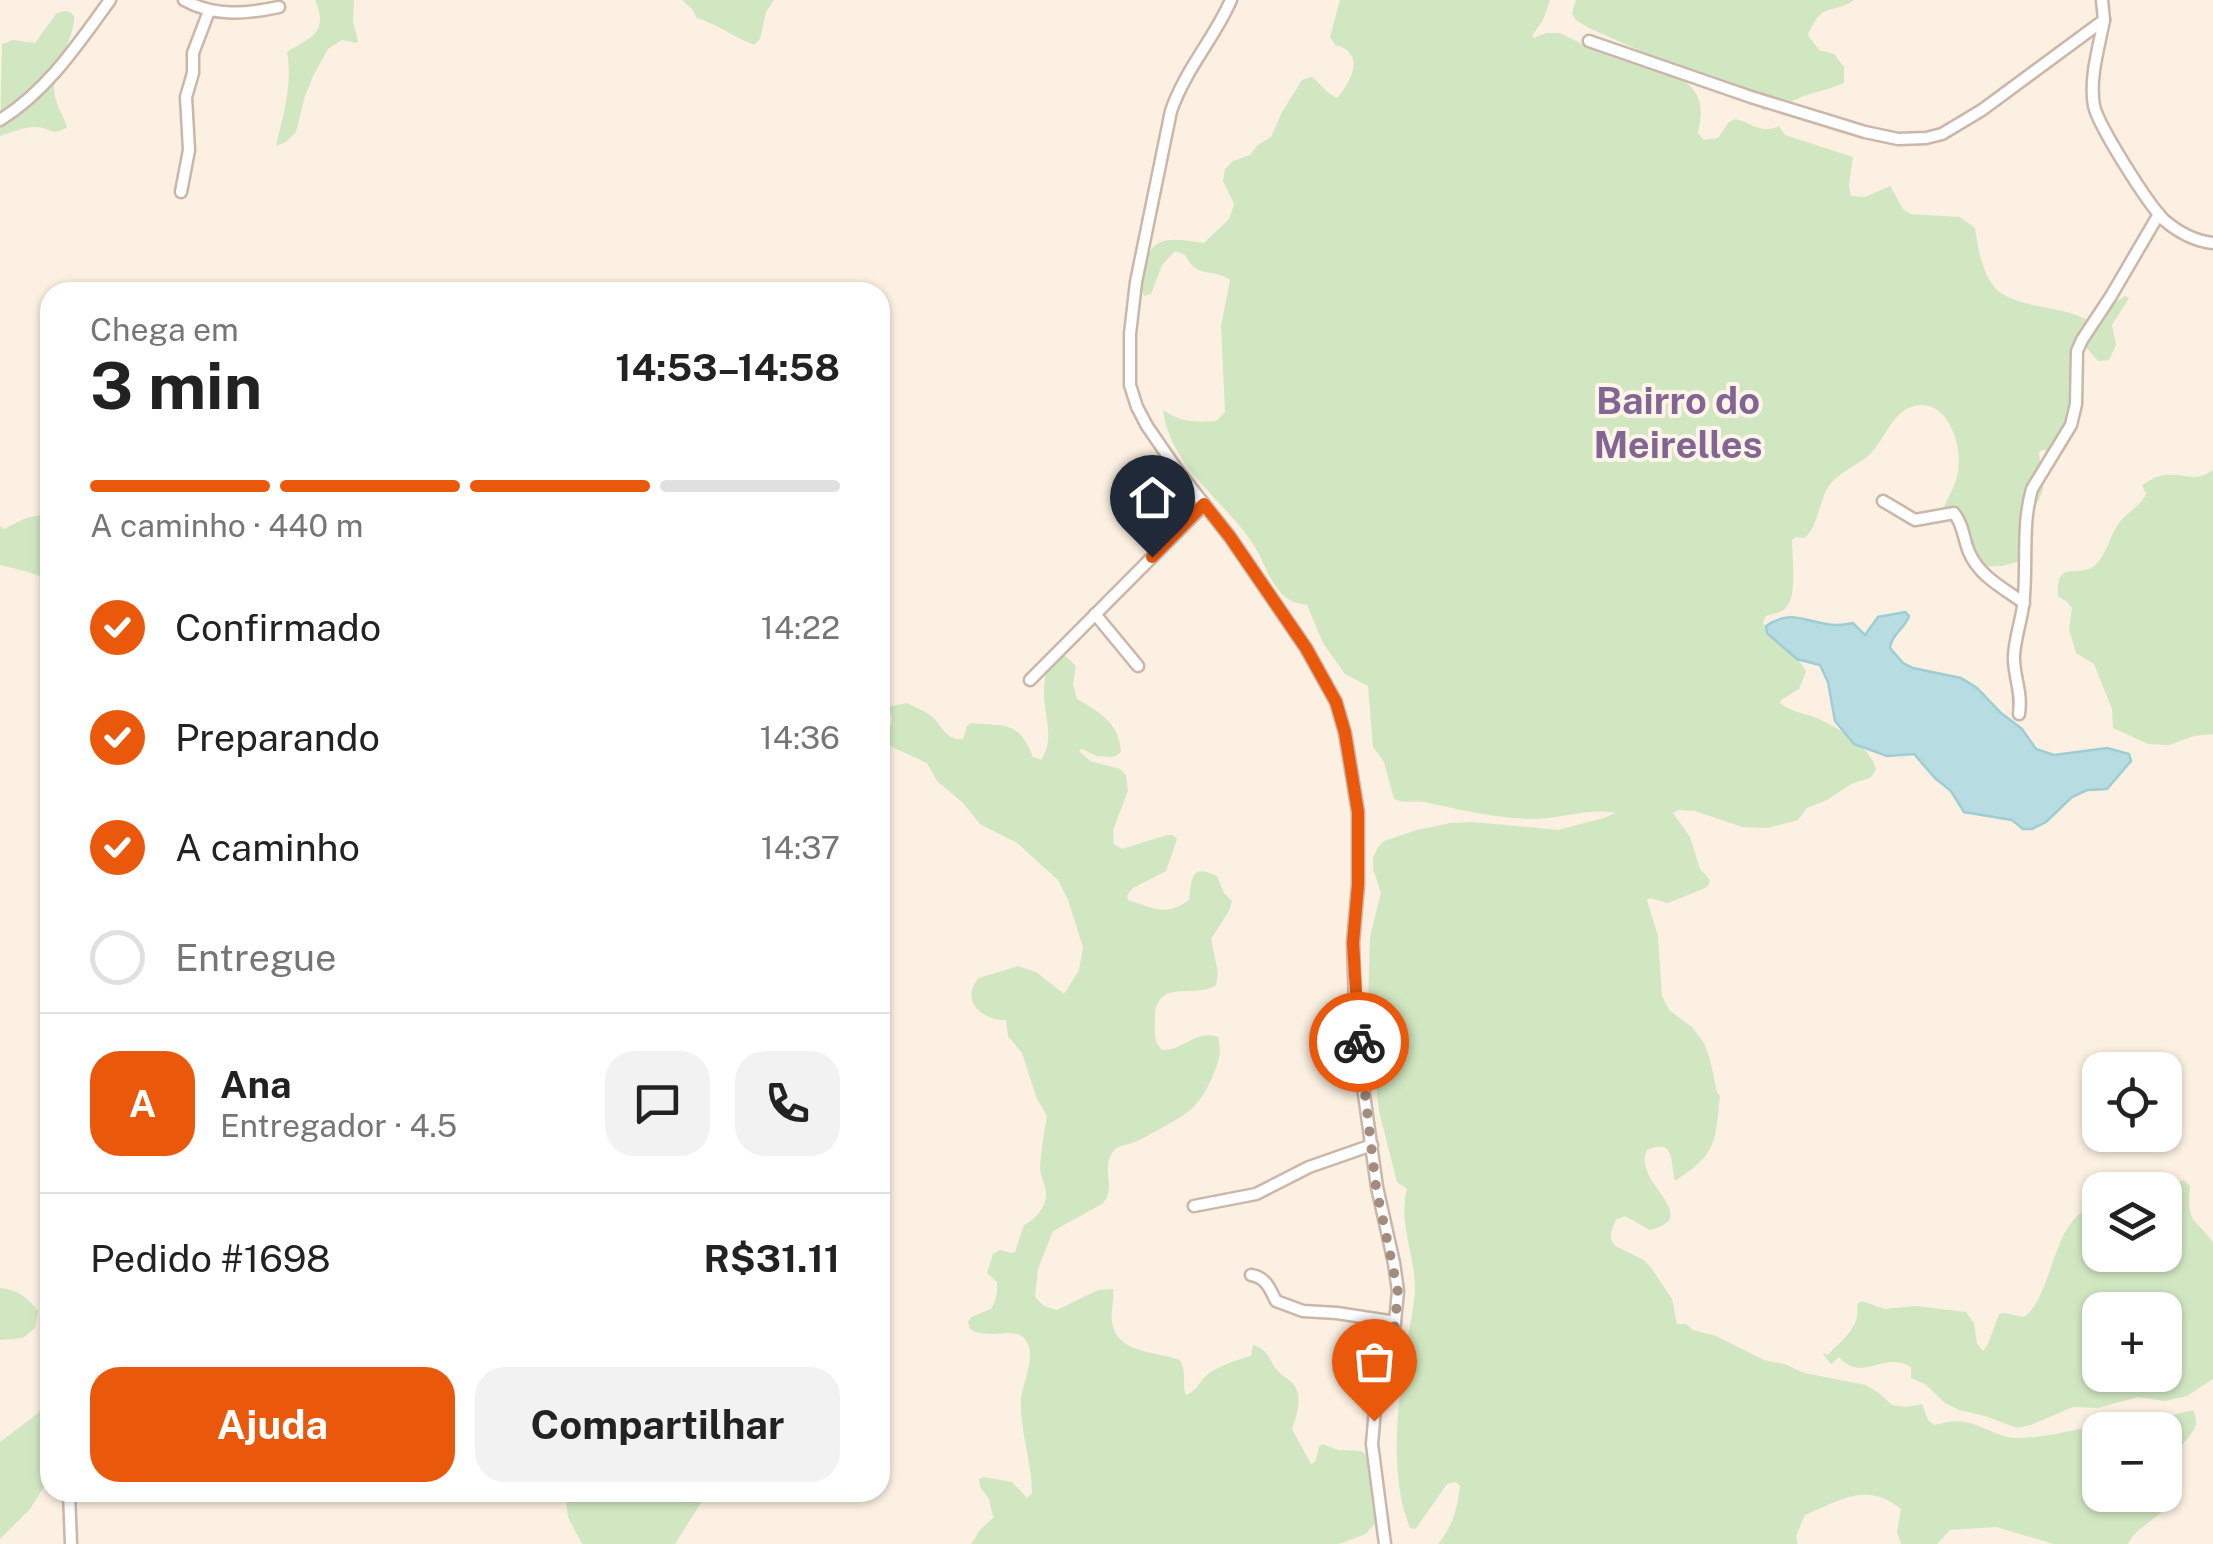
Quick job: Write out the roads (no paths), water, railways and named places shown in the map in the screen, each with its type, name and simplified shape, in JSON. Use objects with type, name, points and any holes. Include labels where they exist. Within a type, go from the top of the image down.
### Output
[{"type":"street","points":[[0,120],[35,95],[110,0]]},
{"type":"street","points":[[184,0],[209,11],[245,13],[279,7]]},
{"type":"street","points":[[1231,0],[1178,88],[1170,111],[1136,282],[1130,385],[1137,407],[1157,441],[1230,537],[1306,648],[1336,702],[1345,733],[1358,812],[1355,1006],[1376,1187],[1398,1292],[1376,1398],[1372,1444],[1385,1544]]},
{"type":"street","points":[[2102,0],[2104,20],[2093,80],[2094,108],[2159,214],[2180,232],[2213,243]]},
{"type":"street","points":[[182,192],[189,150],[186,97],[192,53],[209,11]]},
{"type":"street","points":[[1589,41],[1865,132],[1898,139],[1926,138],[1942,134],[1982,110],[2104,20]]},
{"type":"street","points":[[2019,714],[2022,696],[2013,657],[2024,602],[2026,526],[2032,490],[2072,425],[2077,351],[2082,340],[2159,214]]},
{"type":"street","points":[[1882,501],[1915,520],[1954,513],[1981,572],[2024,602]]},
{"type":"street","points":[[1030,680],[1204,504]]},
{"type":"street","points":[[1095,614],[1138,666]]},
{"type":"street","points":[[1194,1206],[1256,1194],[1310,1167],[1372,1145]]},
{"type":"street","points":[[1251,1276],[1259,1276],[1276,1301],[1303,1312],[1394,1322]]},
{"type":"street","points":[[70,1502],[72,1544]]},
{"type":"water","points":[[1905,612],[1909,616],[1890,648],[1903,663],[1961,678],[1977,688],[2022,729],[2036,749],[2054,755],[2107,748],[2129,754],[2131,761],[2107,789],[2087,790],[2072,797],[2046,822],[2032,829],[2023,829],[2012,820],[1964,812],[1951,791],[1914,754],[1887,756],[1854,744],[1835,721],[1828,682],[1820,665],[1797,659],[1767,633],[1766,626],[1793,617],[1827,624],[1853,623],[1865,635],[1878,617]]},
{"type":"district","name":"Bairro do Meirelles","points":[[1678,422]]}]
